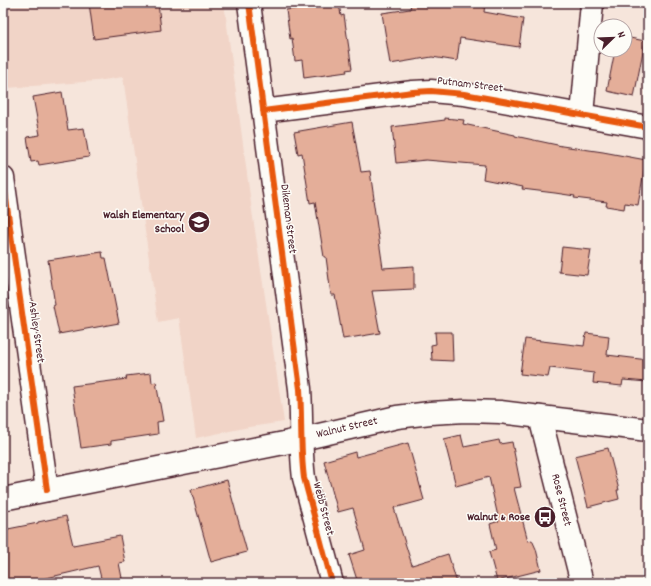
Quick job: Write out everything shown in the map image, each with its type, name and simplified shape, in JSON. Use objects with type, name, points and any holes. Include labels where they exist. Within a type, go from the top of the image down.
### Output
[{"type":"street","name":"Dikeman Street","points":[[249,3],[300,388],[301,439]]},
{"type":"street","points":[[582,115],[592,3]]},
{"type":"street","name":"Putnam Street","points":[[264,111],[413,92],[431,92],[464,94],[648,127]]},
{"type":"street","name":"Ashley Street","points":[[3,178],[47,490]]},
{"type":"street","name":"Walnut Street","points":[[3,499],[301,439],[397,417],[436,412],[482,411],[648,430]]},
{"type":"street","name":"Rose Street","points":[[540,417],[582,583]]},
{"type":"street","name":"Webb Street","points":[[301,439],[304,478],[332,583]]},
{"type":"shaded area","name":"Walsh Elementary School","points":[[3,3],[224,3],[252,211],[284,422],[249,427],[196,438],[179,318],[158,322],[123,77],[97,81],[7,88],[3,59]]},
{"type":"building","points":[[89,3],[158,3],[161,30],[94,39]]},
{"type":"building","points":[[339,3],[341,16],[344,15],[352,69],[346,70],[347,72],[304,78],[302,60],[295,61],[286,10]]},
{"type":"building","points":[[411,3],[485,3],[484,12],[523,19],[519,47],[460,38],[457,61],[432,57],[390,64],[382,13],[410,9]]},
{"type":"building","points":[[633,39],[645,41],[634,97],[607,91],[613,58],[633,58]]},
{"type":"building","points":[[62,92],[68,130],[84,128],[89,157],[39,165],[38,161],[31,162],[27,137],[40,135],[33,97]]},
{"type":"building","points":[[445,118],[464,120],[463,124],[562,146],[646,160],[638,205],[625,203],[624,209],[606,206],[607,202],[522,189],[523,187],[483,179],[485,165],[426,160],[396,163],[392,127],[445,120]]},
{"type":"building","points":[[352,122],[361,172],[370,171],[383,268],[414,266],[414,289],[372,291],[380,333],[343,339],[335,295],[331,295],[326,257],[324,257],[315,202],[310,203],[302,153],[298,154],[294,132]]},
{"type":"building","points":[[562,247],[591,250],[587,275],[559,272]]},
{"type":"building","points":[[102,252],[103,258],[106,258],[119,323],[59,334],[53,306],[55,305],[48,260]]},
{"type":"building","points":[[435,332],[452,332],[453,361],[432,360],[431,345],[436,344]]},
{"type":"building","points":[[586,333],[609,336],[607,355],[648,360],[648,382],[623,380],[622,386],[593,383],[594,373],[550,368],[548,377],[520,374],[525,339],[584,346]]},
{"type":"building","points":[[151,373],[152,383],[156,382],[163,421],[157,422],[158,434],[111,441],[111,444],[81,448],[72,386],[127,379],[126,376]]},
{"type":"building","points":[[461,435],[464,447],[499,440],[500,444],[512,442],[521,487],[514,488],[528,541],[532,540],[536,549],[541,570],[497,581],[489,552],[496,550],[490,524],[499,521],[489,477],[456,486],[444,439]]},
{"type":"building","points":[[408,443],[424,500],[394,508],[412,565],[448,554],[457,583],[358,583],[349,555],[365,550],[353,508],[338,512],[324,461],[355,452],[356,457]]},
{"type":"building","points":[[608,448],[619,490],[617,490],[619,499],[588,507],[575,456]]},
{"type":"building","points":[[227,480],[247,552],[211,562],[191,490]]},
{"type":"building","points":[[66,516],[73,545],[120,536],[125,562],[119,563],[122,578],[102,582],[98,566],[25,583],[6,583],[3,569],[3,530]]},
{"type":"cycle path","points":[[249,3],[300,389],[304,478],[332,583]]},
{"type":"cycle path","points":[[263,111],[431,91],[464,94],[648,127]]},
{"type":"cycle path","points":[[3,178],[47,490]]},
{"type":"place","name":"Walsh Elementary School","points":[[199,222]]},
{"type":"place","name":"Walnut & Rose","points":[[545,517]]}]
